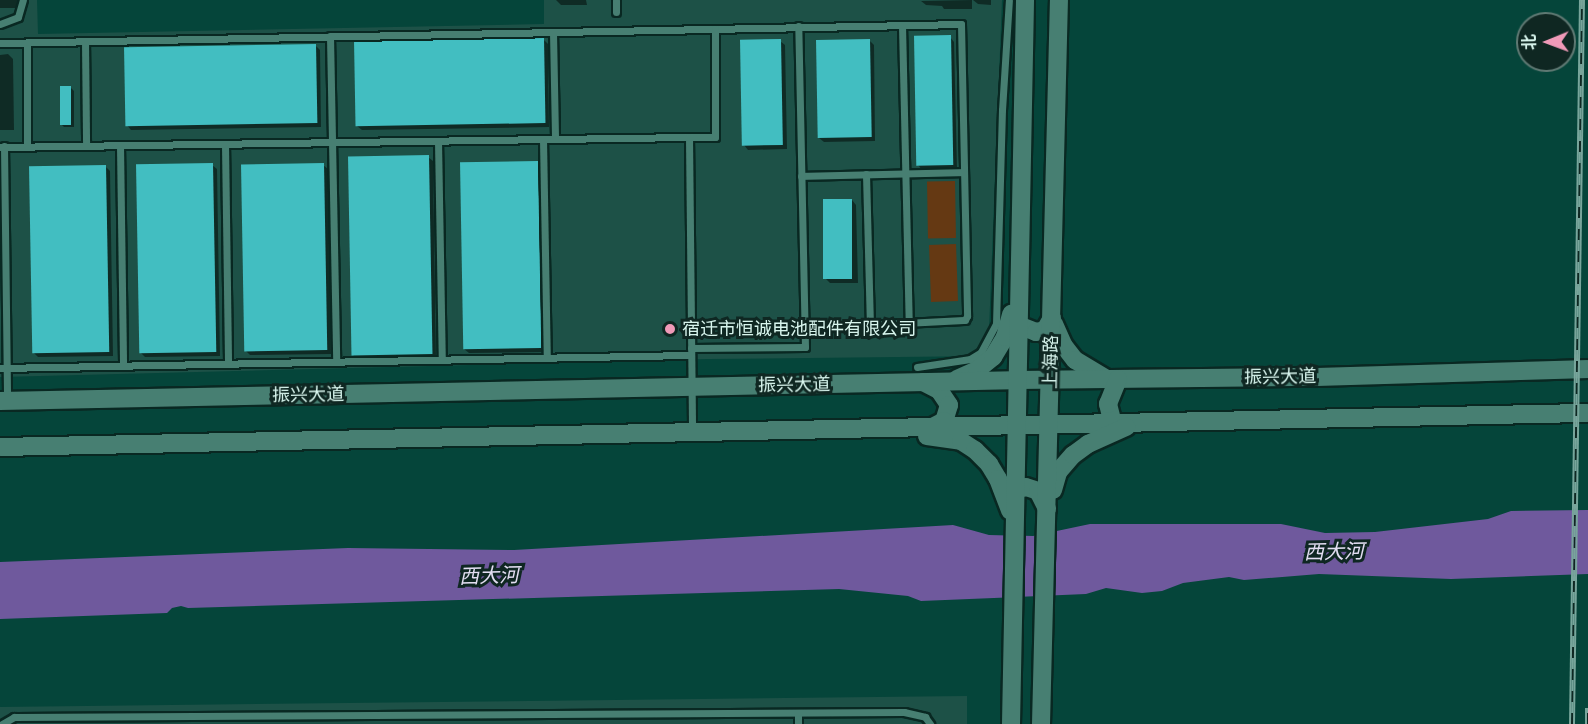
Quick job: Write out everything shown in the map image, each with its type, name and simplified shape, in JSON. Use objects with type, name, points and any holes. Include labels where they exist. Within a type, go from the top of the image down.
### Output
[{"type":"main road","name":"上海路","points":[[1011,724],[1025,0]]},
{"type":"main road","name":"上海路","points":[[1041,724],[1059,0]]},
{"type":"main road","points":[[951,381],[977,370],[993,357],[1005,337],[1019,284]]},
{"type":"main road","points":[[1018,326],[1036,332],[1045,330],[1052,318]]},
{"type":"main road","points":[[1052,318],[1064,345],[1075,360],[1112,379],[1108,404],[1113,424]]},
{"type":"main road","name":"振兴大道","points":[[3,401],[692,387],[920,374],[951,381],[1317,377],[1588,369]]},
{"type":"main road","points":[[920,374],[939,390],[950,405],[944,421],[932,427]]},
{"type":"main road","points":[[0,447],[1588,413]]},
{"type":"main road","points":[[1047,509],[1058,472],[1073,455],[1088,444],[1135,423]]},
{"type":"main road","points":[[878,429],[961,441],[975,450],[989,464],[998,479],[1014,526]]},
{"type":"main road","points":[[1015,490],[1026,487],[1038,491],[1047,509]]},
{"type":"lane","points":[[0,24],[18,17],[23,0]]},
{"type":"lane","points":[[616,0],[616,12]]},
{"type":"lane","points":[[920,374],[970,358],[981,352],[996,324],[1002,110],[1009,0]]},
{"type":"lane","points":[[0,43],[961,24],[967,316],[965,320],[958,323],[805,328]]},
{"type":"lane","points":[[902,25],[909,324]]},
{"type":"lane","points":[[3,368],[547,358],[806,347],[798,26]]},
{"type":"lane","points":[[3,401],[2,147],[715,137],[715,29]]},
{"type":"lane","points":[[553,32],[555,139]]},
{"type":"lane","points":[[330,36],[336,362]]},
{"type":"lane","points":[[85,41],[86,146]]},
{"type":"lane","points":[[27,43],[27,146]]},
{"type":"lane","points":[[689,137],[692,432]]},
{"type":"lane","points":[[543,139],[547,358]]},
{"type":"lane","points":[[438,141],[442,360]]},
{"type":"lane","points":[[225,144],[228,364]]},
{"type":"lane","points":[[120,145],[123,366]]},
{"type":"lane","points":[[801,176],[964,172]]},
{"type":"lane","points":[[866,174],[870,326]]},
{"type":"lane","points":[[2,724],[14,717],[92,720],[245,720],[335,716],[904,712],[925,717],[930,724]]},
{"type":"lane","points":[[715,713],[715,724]]},
{"type":"lane","points":[[798,713],[798,724]]},
{"type":"lane","points":[[521,714],[521,724]]},
{"type":"lane","points":[[642,714],[642,724]]},
{"type":"lane","points":[[434,715],[434,724]]},
{"type":"lane","points":[[335,716],[335,724]]},
{"type":"shaded area","points":[[0,0],[37,0],[38,34],[544,24],[544,0],[1002,0],[988,356],[708,359],[0,377]]},
{"type":"shaded area","points":[[927,181],[955,181],[956,238],[928,238]]},
{"type":"shaded area","points":[[956,244],[958,301],[931,302],[929,245]]},
{"type":"shaded area","points":[[967,696],[967,724],[0,724],[0,707]]},
{"type":"water","name":"西大河","points":[[1588,510],[1588,574],[1451,579],[1319,574],[1244,580],[1229,577],[1183,583],[1162,591],[1142,593],[1106,588],[1086,594],[921,601],[908,596],[839,589],[188,608],[181,606],[172,608],[167,613],[0,619],[0,562],[348,548],[514,550],[953,525],[989,535],[1033,536],[1090,524],[1281,524],[1325,533],[1375,532],[1488,519],[1511,511]]},
{"type":"building","points":[[951,35],[953,165],[916,166],[914,36]]},
{"type":"building","points":[[544,38],[545,123],[356,126],[354,41]]},
{"type":"building","points":[[781,39],[783,145],[742,146],[740,40]]},
{"type":"building","points":[[870,39],[872,137],[818,138],[816,40]]},
{"type":"building","points":[[316,44],[317,123],[125,126],[124,47]]},
{"type":"building","points":[[60,86],[71,86],[71,125],[60,125]]},
{"type":"building","points":[[429,155],[432,354],[351,355],[348,156]]},
{"type":"building","points":[[538,161],[541,348],[463,349],[460,162]]},
{"type":"building","points":[[213,163],[216,352],[139,353],[136,164]]},
{"type":"building","points":[[324,163],[327,350],[244,351],[241,164]]},
{"type":"building","points":[[106,165],[109,352],[32,353],[29,166]]},
{"type":"building","points":[[823,199],[852,199],[852,279],[823,279]]},
{"type":"railway","points":[[1572,724],[1582,0]]},
{"type":"railway","points":[[1588,708],[1588,724]]},
{"type":"place","name":"宿迁市恒诚电池配件有限公司","points":[[670,329]]}]
